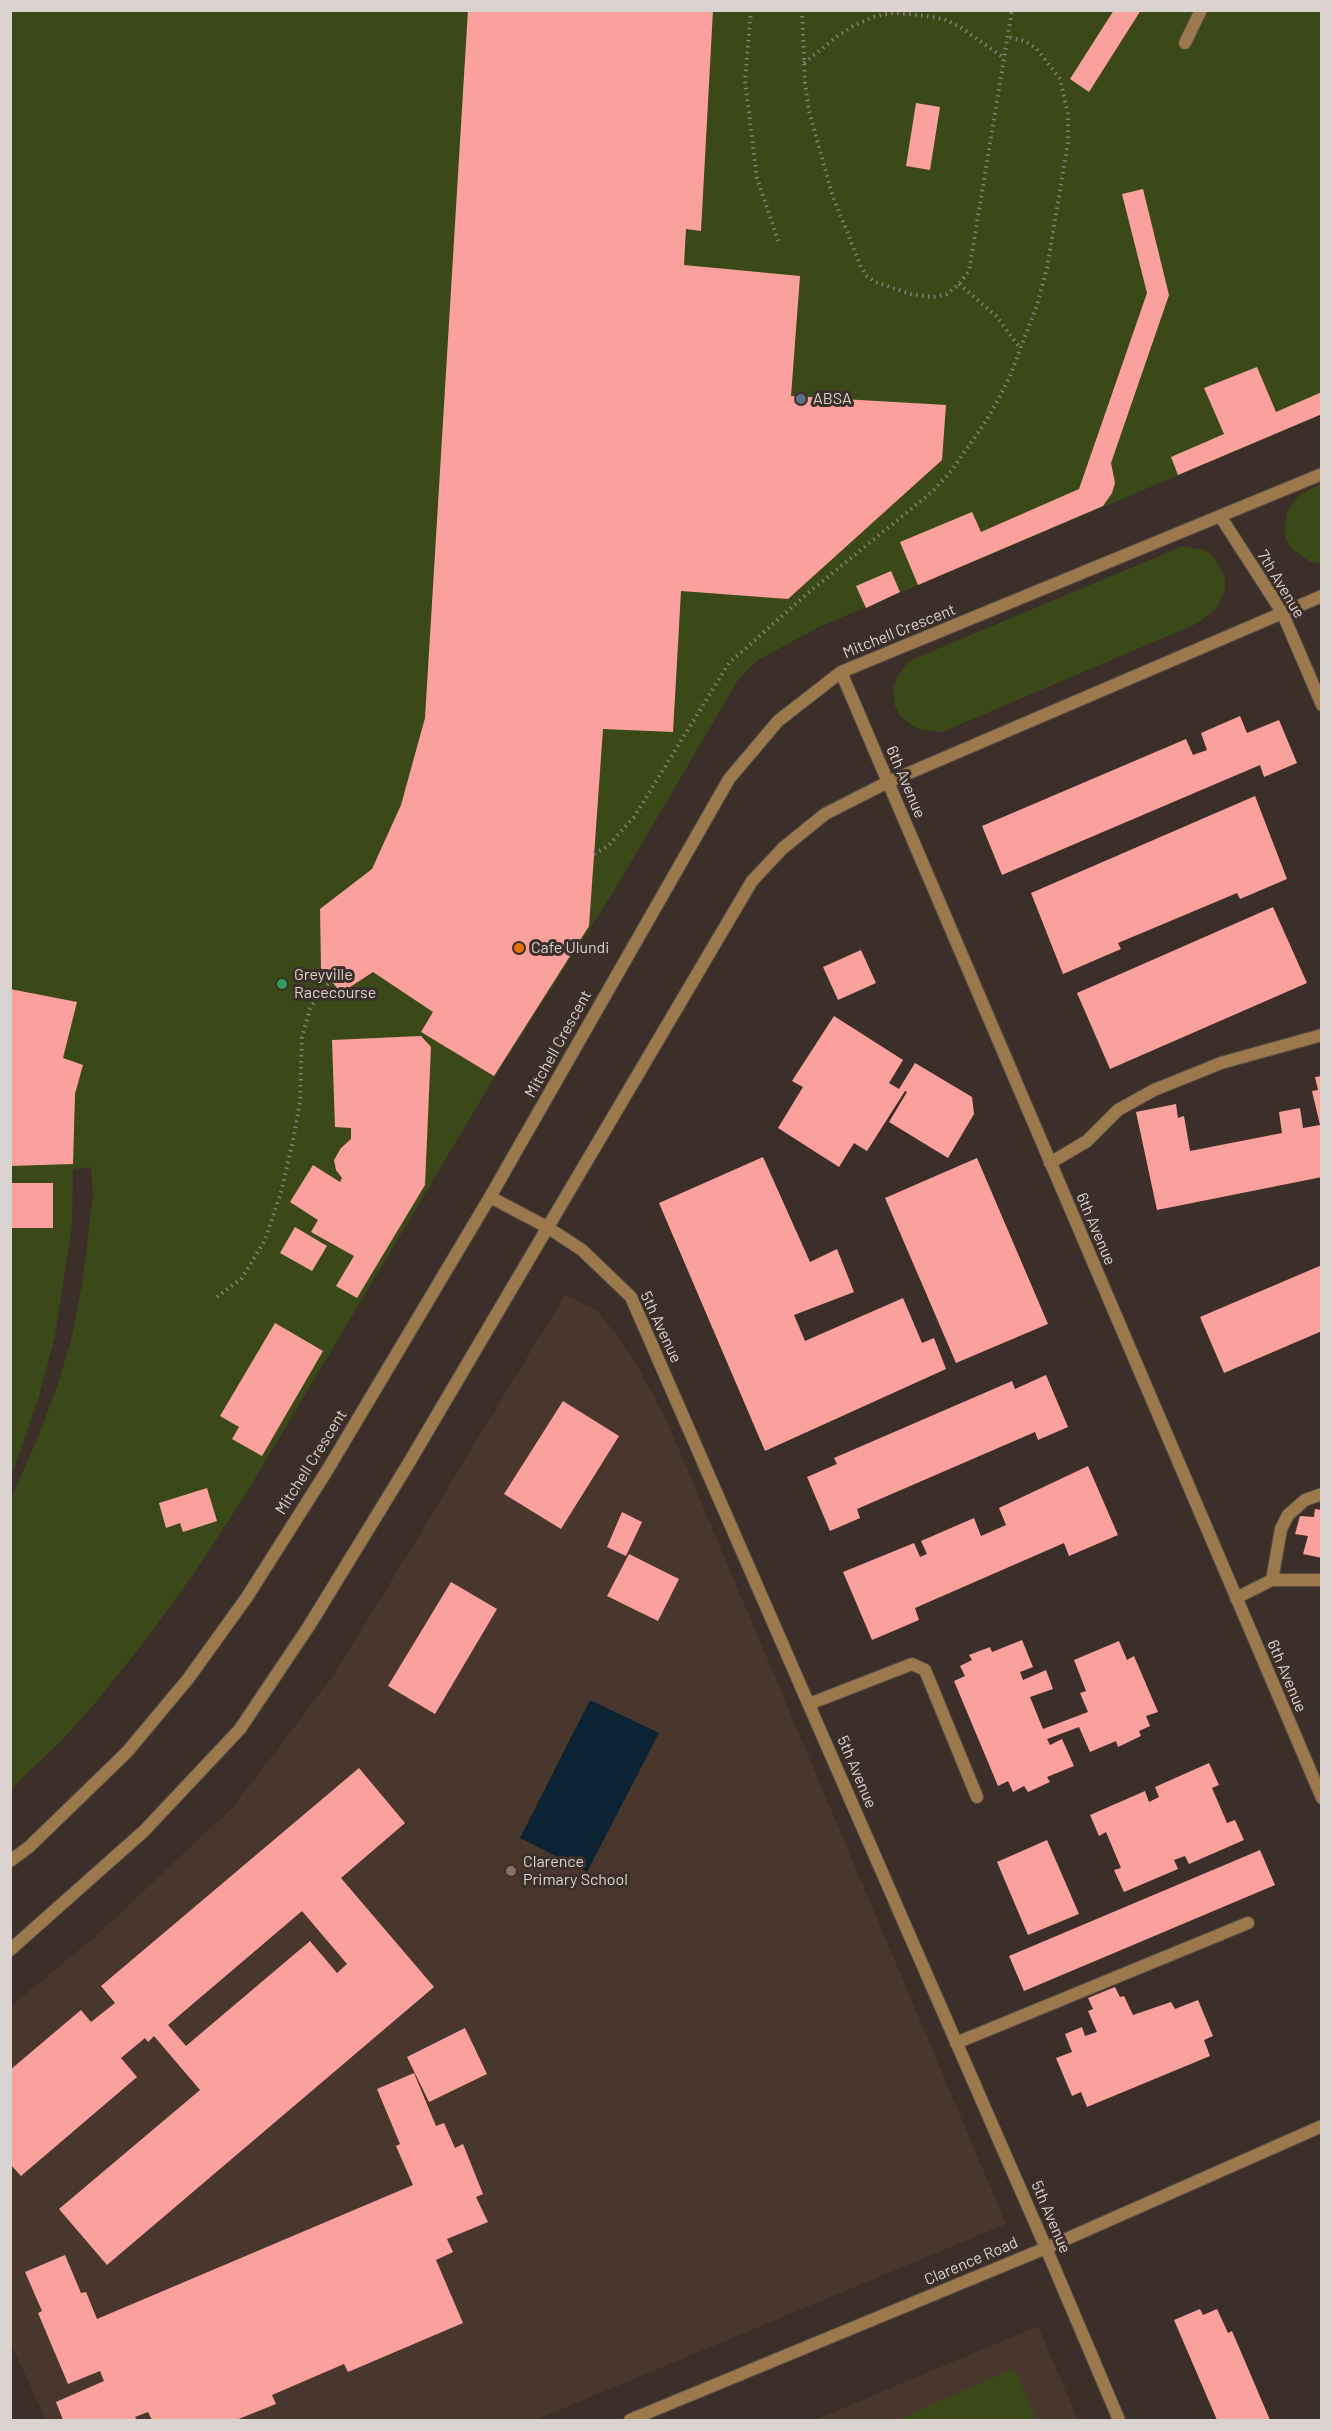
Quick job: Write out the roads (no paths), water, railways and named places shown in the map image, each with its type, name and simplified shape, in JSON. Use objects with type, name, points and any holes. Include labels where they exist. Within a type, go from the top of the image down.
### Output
[{"type":"street","points":[[1185,43],[1201,10]]},
{"type":"street","name":"Mitchell Crescent","points":[[10,1861],[28,1847],[127,1752],[188,1679],[247,1597],[328,1469],[490,1197],[729,779],[778,721],[841,672],[1322,474]]},
{"type":"street","name":"7th Avenue","points":[[1220,516],[1282,612],[1322,705]]},
{"type":"street","points":[[10,1950],[144,1831],[240,1729],[309,1626],[407,1466],[752,881],[783,848],[825,814],[888,782],[1322,596]]},
{"type":"street","name":"6th Avenue","points":[[841,672],[1322,1798]]},
{"type":"street","points":[[1050,1163],[1087,1141],[1118,1110],[1154,1090],[1221,1063],[1322,1035]]},
{"type":"street","name":"5th Avenue","points":[[490,1197],[547,1227],[582,1250],[631,1297],[1046,2248],[1119,2421]]},
{"type":"street","points":[[1272,1580],[1281,1529],[1288,1515],[1305,1500],[1322,1494]]},
{"type":"street","points":[[1236,1598],[1272,1580],[1322,1580]]},
{"type":"street","points":[[809,1704],[912,1664],[925,1670],[977,1797]]},
{"type":"street","points":[[956,2043],[1248,1923]]},
{"type":"street","name":"Clarence Road","points":[[630,2421],[1046,2248],[1322,2126]]},
{"type":"water","points":[[590,1700],[659,1733],[587,1872],[520,1838]]},
{"type":"place","name":"ABSA","points":[[801,399]]},
{"type":"place","name":"Cafe Ulundi","points":[[519,948]]},
{"type":"place","name":"Greyville Racecourse","points":[[282,984]]},
{"type":"place","name":"Clarence Primary School","points":[[511,1871]]}]
